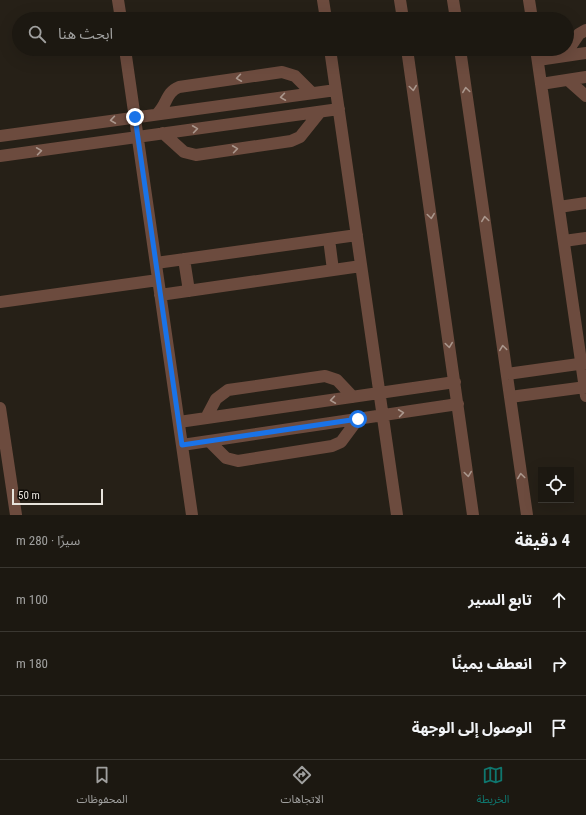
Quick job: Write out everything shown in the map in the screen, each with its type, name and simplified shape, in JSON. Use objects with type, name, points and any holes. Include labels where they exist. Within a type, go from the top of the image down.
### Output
[{"type":"street","points":[[118,0],[120,12]]},
{"type":"street","points":[[323,0],[325,12]]},
{"type":"street","points":[[400,0],[402,12]]},
{"type":"street","points":[[453,0],[455,12]]},
{"type":"street","points":[[530,0],[531,12]]},
{"type":"street","points":[[574,41],[579,34],[586,30]]},
{"type":"street","points":[[574,55],[586,53]]},
{"type":"street","points":[[126,56],[192,515]]},
{"type":"street","points":[[331,56],[397,515]]},
{"type":"street","points":[[408,56],[474,515]]},
{"type":"street","points":[[461,56],[527,515]]},
{"type":"street","points":[[510,397],[586,390],[584,364],[564,241],[537,56]]},
{"type":"street","points":[[157,114],[163,108],[171,91],[179,87],[282,72],[295,76],[312,93]]},
{"type":"street","points":[[541,84],[586,77]]},
{"type":"street","points":[[568,80],[586,96]]},
{"type":"street","points":[[0,136],[336,90]]},
{"type":"street","points":[[0,156],[339,109]]},
{"type":"street","points":[[162,133],[184,152],[192,155],[203,154],[296,140],[320,112]]},
{"type":"street","points":[[559,207],[586,203]]},
{"type":"street","points":[[156,263],[357,235]]},
{"type":"street","points":[[564,241],[586,238]]},
{"type":"street","points":[[328,239],[333,270]]},
{"type":"street","points":[[184,259],[189,291]]},
{"type":"street","points":[[160,295],[361,266]]},
{"type":"street","points":[[0,302],[158,280]]},
{"type":"street","points":[[507,374],[584,364]]},
{"type":"street","points":[[206,418],[216,399],[228,390],[325,376],[337,380],[353,397]]},
{"type":"street","points":[[179,422],[454,382]]},
{"type":"street","points":[[182,445],[458,404]]},
{"type":"street","points":[[0,408],[4,470],[16,515]]},
{"type":"street","points":[[209,441],[226,458],[238,461],[332,446],[344,439],[358,419]]},
{"type":"route","points":[[135,117],[182,445],[358,419]]}]
